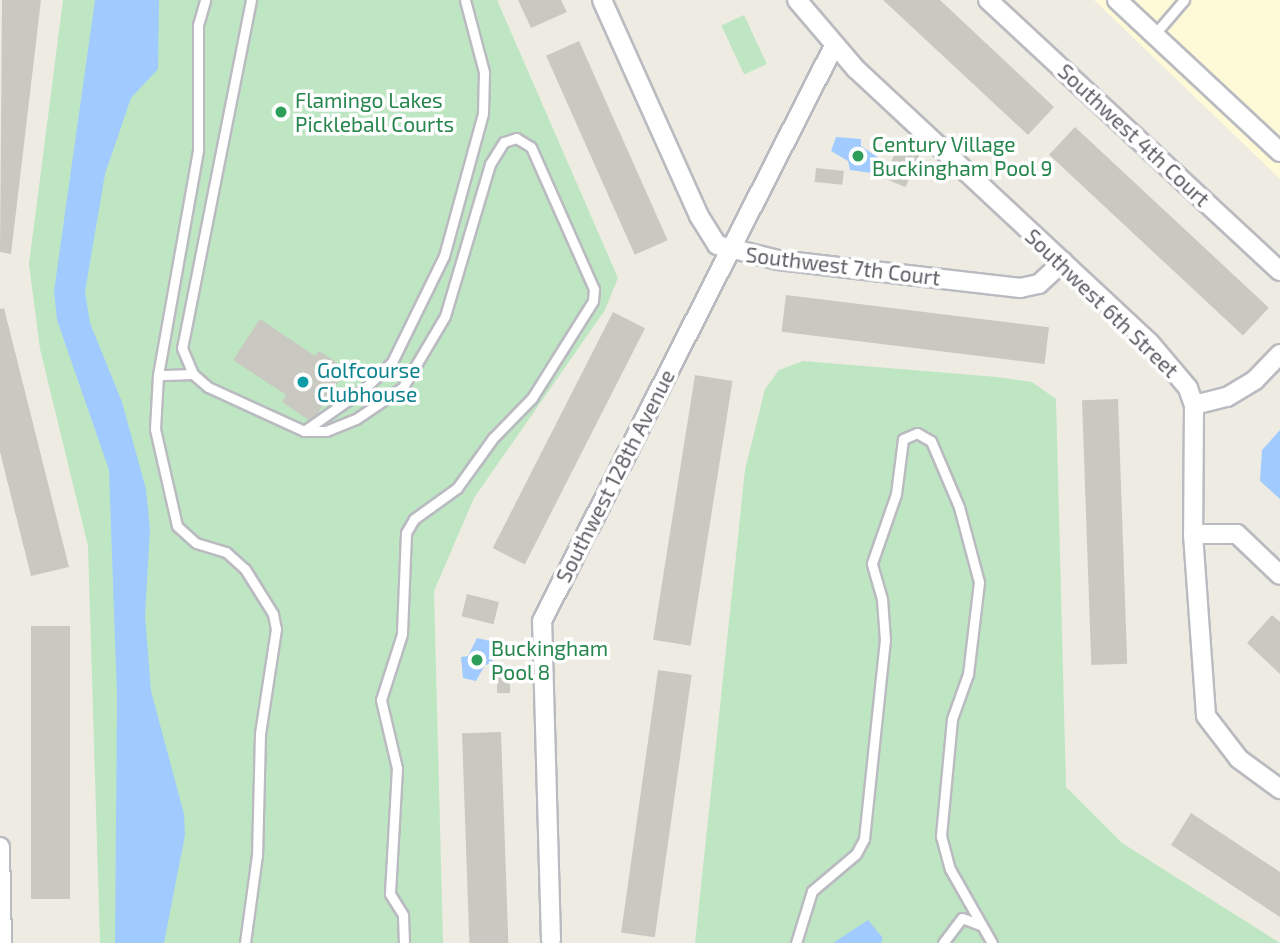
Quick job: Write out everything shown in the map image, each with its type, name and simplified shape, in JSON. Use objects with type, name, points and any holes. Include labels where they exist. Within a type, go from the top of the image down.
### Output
[{"type":"street","name":"Southwest 7th Court","points":[[602,0],[699,216],[717,245],[730,252],[792,262],[1031,287],[1049,279],[1063,262]]},
{"type":"street","name":"Southwest 6th Street","points":[[797,0],[834,47],[1172,366],[1194,405],[1193,534],[1206,716],[1230,750],[1280,789]]},
{"type":"street","name":"Southwest 4th Court","points":[[988,0],[1280,271]]},
{"type":"street","points":[[1117,0],[1280,152]]},
{"type":"street","name":"Southwest 128th Avenue","points":[[551,940],[540,626],[834,47]]},
{"type":"street","points":[[1194,405],[1227,397],[1255,380],[1280,354]]},
{"type":"street","points":[[1193,534],[1237,534],[1280,575]]},
{"type":"street","points":[[0,847],[2,943]]},
{"type":"lane","points":[[205,0],[198,25],[198,150],[158,375],[155,429],[177,526],[195,543],[226,552],[245,569],[273,614],[276,629],[260,734],[257,855],[245,943]]},
{"type":"lane","points":[[251,0],[184,334],[184,357],[193,374],[208,387],[304,431],[326,431],[356,419],[403,387],[444,316],[490,164],[504,142],[516,138],[530,147],[594,289],[593,301],[532,398],[493,438],[457,488],[414,519],[406,533],[402,634],[381,700],[397,768],[390,894],[403,915],[404,943]]},
{"type":"lane","points":[[304,431],[364,389],[391,362],[444,256],[483,113],[484,72],[465,0]]},
{"type":"lane","points":[[1154,35],[1184,0]]},
{"type":"lane","points":[[158,375],[193,374]]},
{"type":"lane","points":[[796,943],[812,891],[856,854],[864,839],[885,640],[882,599],[872,563],[896,494],[903,439],[917,433],[931,441],[959,507],[979,582],[968,674],[952,719],[941,836],[950,869],[992,943]]},
{"type":"lane","points":[[943,943],[962,918],[980,925]]},
{"type":"shaded area","points":[[1094,0],[1280,0],[1280,179]]},
{"type":"green space","points":[[63,0],[497,0],[618,278],[605,310],[474,498],[434,591],[443,943],[100,943],[88,546],[40,349],[29,264]]},
{"type":"green space","points":[[744,15],[767,64],[744,75],[721,26]]},
{"type":"green space","points":[[803,361],[1032,382],[1056,399],[1066,787],[1122,843],[1280,943],[695,943],[745,470],[765,389],[779,370]]},
{"type":"water","points":[[95,0],[159,0],[158,69],[131,98],[105,174],[85,292],[90,323],[122,402],[146,489],[150,529],[145,616],[151,691],[184,814],[185,835],[164,943],[115,943],[117,697],[109,470],[57,320],[54,291]]},
{"type":"water","name":"Century Village Buckingham Pool 9","points":[[836,137],[861,139],[861,146],[879,158],[872,173],[850,170],[848,161],[831,151]]},
{"type":"water","points":[[1280,430],[1280,499],[1260,481],[1262,450]]},
{"type":"water","name":"Buckingham Pool 8","points":[[477,638],[490,641],[493,663],[485,665],[476,681],[463,678],[461,657],[468,656]]},
{"type":"water","points":[[868,920],[883,938],[881,943],[833,943]]},
{"type":"building","points":[[2,0],[41,0],[11,254],[0,252]]},
{"type":"building","points":[[518,0],[561,0],[567,12],[531,28]]},
{"type":"building","points":[[883,0],[940,0],[1054,107],[1028,135]]},
{"type":"building","points":[[579,41],[668,240],[635,255],[546,56]]},
{"type":"building","points":[[1075,127],[1269,308],[1243,336],[1049,155]]},
{"type":"building","points":[[898,146],[919,155],[905,187],[884,178]]},
{"type":"building","points":[[816,168],[844,171],[842,185],[815,182]]},
{"type":"building","points":[[786,295],[1049,327],[1045,364],[781,332]]},
{"type":"building","points":[[4,308],[69,567],[31,576],[0,452],[0,309]]},
{"type":"building","points":[[613,312],[645,328],[525,564],[493,548]]},
{"type":"building","name":"Golfcourse Clubhouse","points":[[260,319],[315,356],[319,351],[347,369],[312,422],[282,402],[286,395],[233,360]]},
{"type":"building","points":[[695,375],[733,381],[691,646],[653,640]]},
{"type":"building","points":[[1118,399],[1127,664],[1091,665],[1082,400]]},
{"type":"building","points":[[467,594],[499,602],[493,624],[461,616]]},
{"type":"building","points":[[1272,615],[1280,622],[1280,674],[1247,643]]},
{"type":"building","points":[[31,626],[70,626],[70,899],[31,899]]},
{"type":"building","points":[[497,666],[510,666],[510,693],[497,693]]},
{"type":"building","points":[[658,670],[692,675],[655,937],[621,932]]},
{"type":"building","points":[[501,732],[508,943],[469,943],[462,733]]},
{"type":"building","points":[[1191,813],[1280,872],[1280,917],[1171,845]]},
{"type":"place","name":"Flamingo Lakes Pickleball Courts","points":[[281,112]]},
{"type":"place","name":"Century Village Buckingham Pool 9","points":[[858,156]]},
{"type":"place","name":"Golfcourse Clubhouse","points":[[303,382]]},
{"type":"place","name":"Buckingham Pool 8","points":[[477,660]]}]
